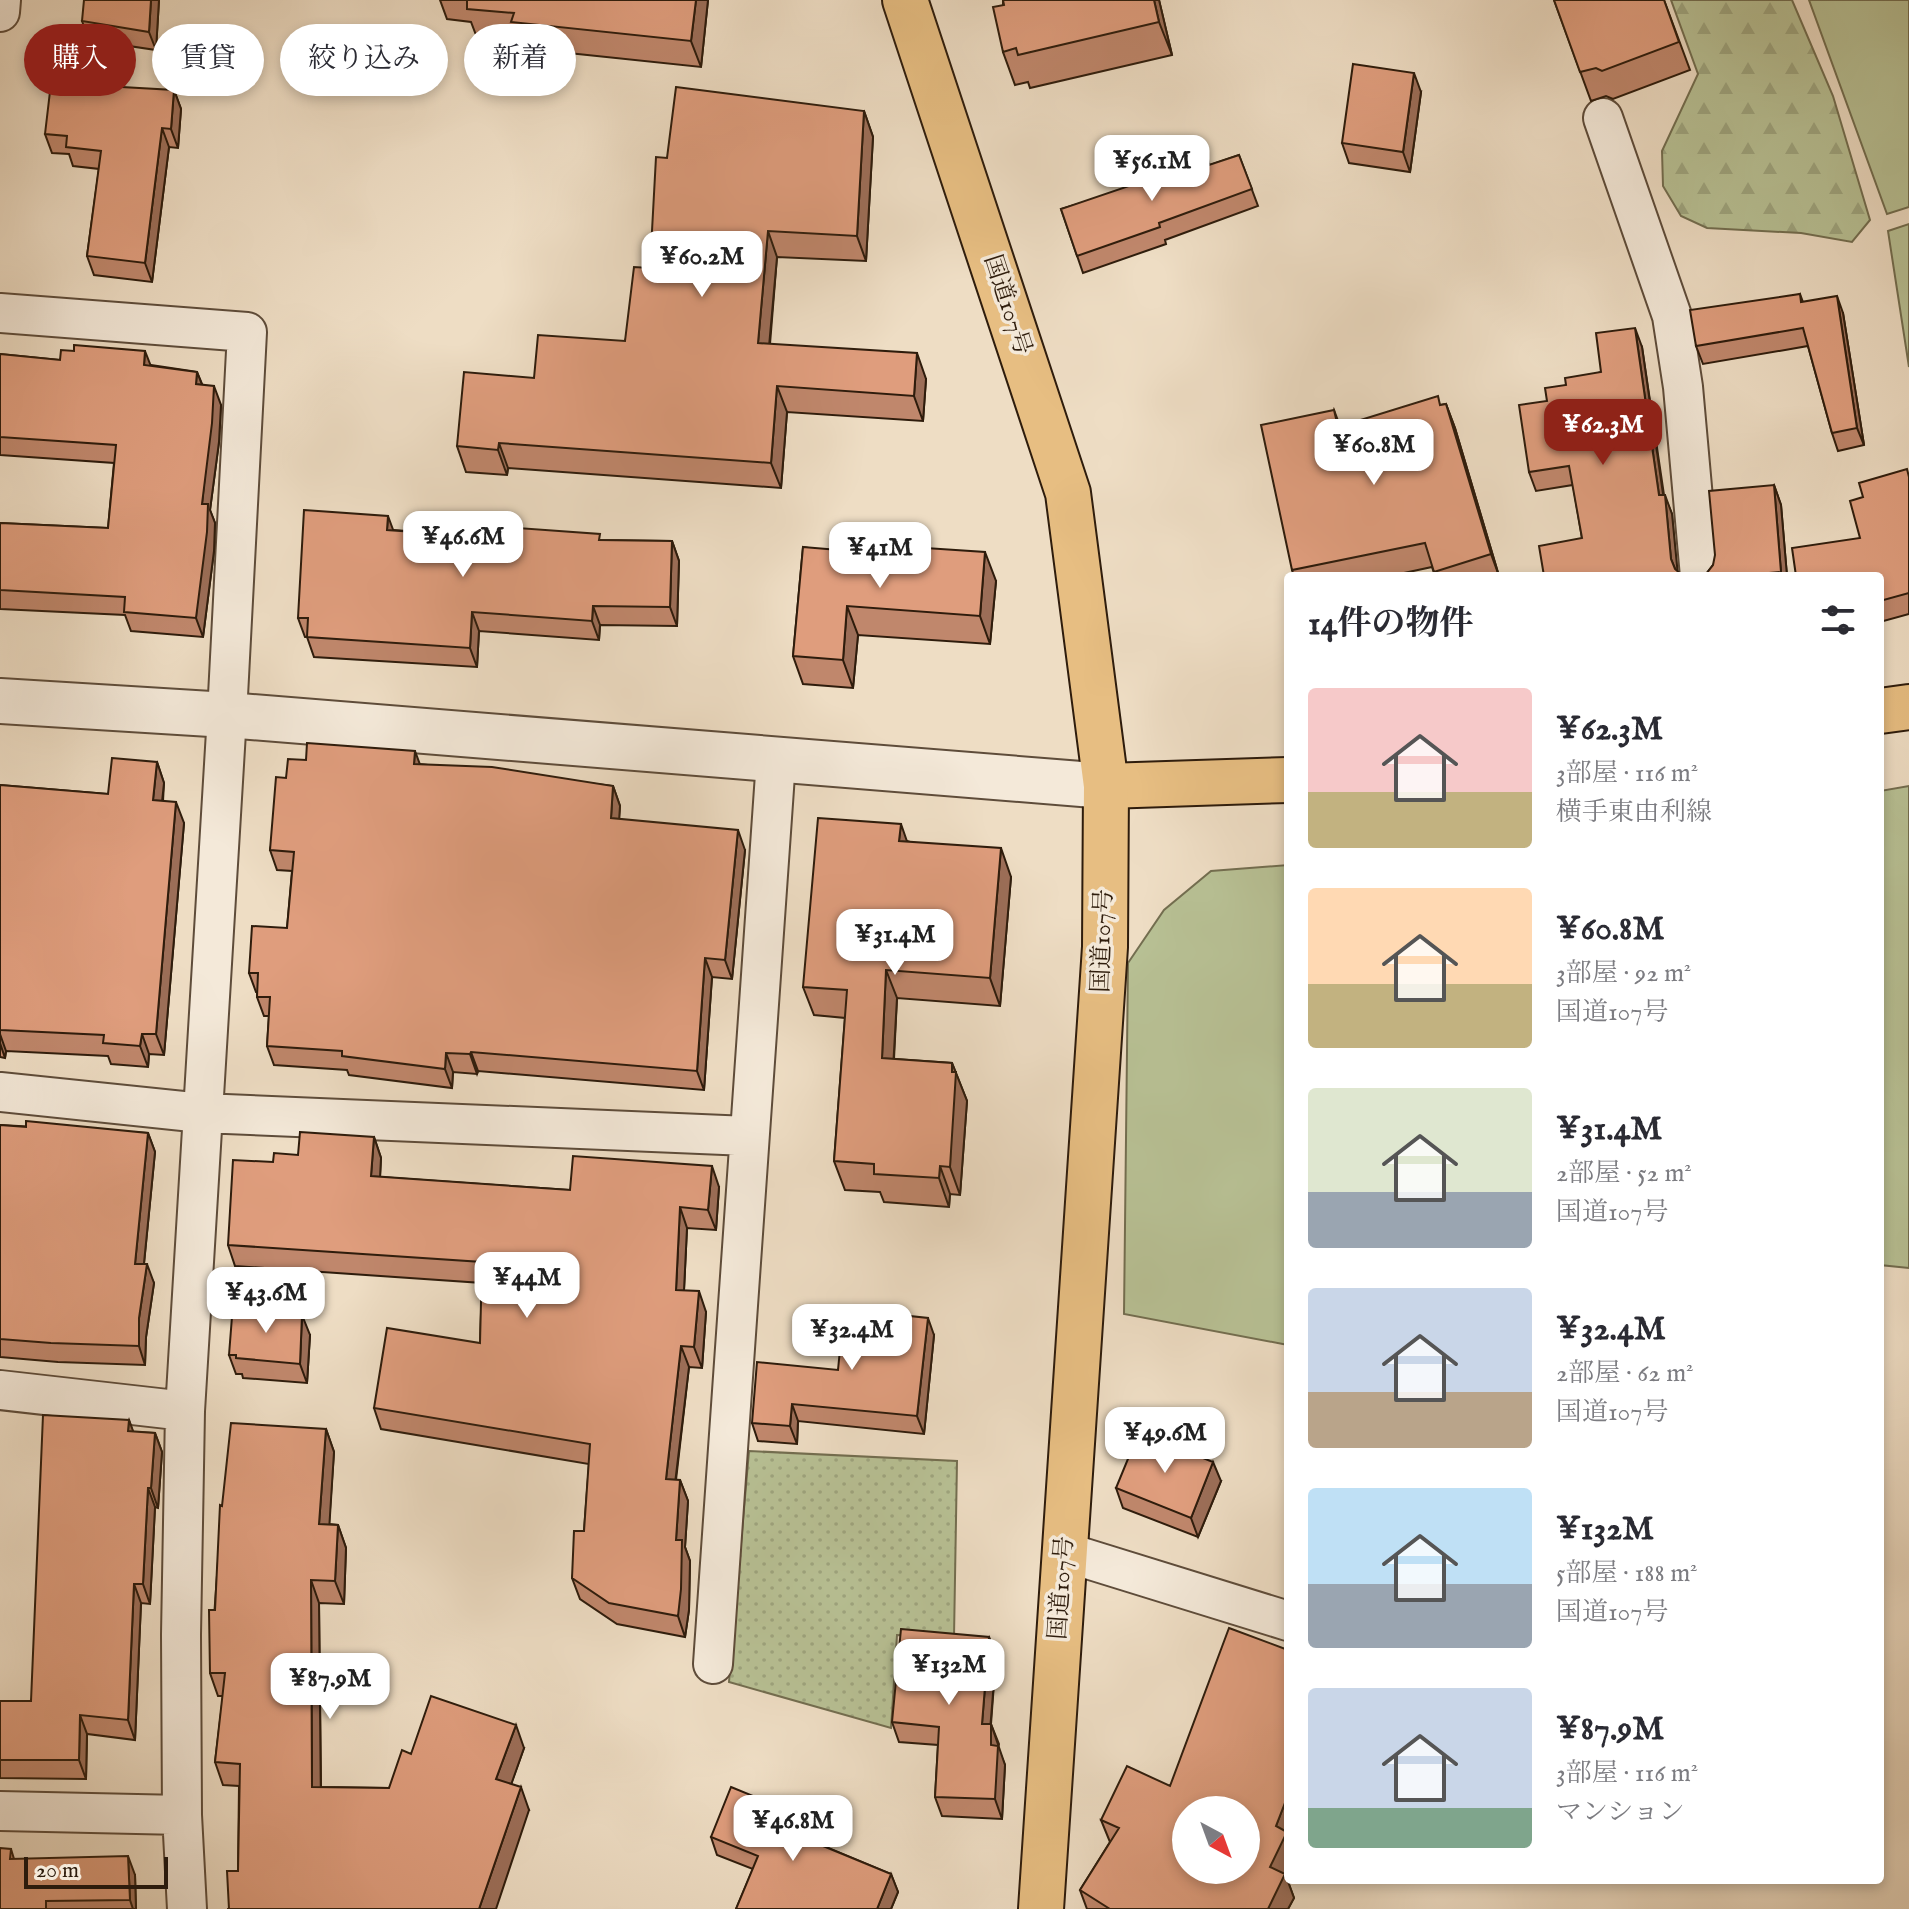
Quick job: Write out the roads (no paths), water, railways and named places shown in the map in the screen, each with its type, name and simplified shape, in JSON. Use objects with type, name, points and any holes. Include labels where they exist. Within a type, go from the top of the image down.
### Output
[{"type":"main road","name":"国道107号","points":[[905,0],[1068,493],[1106,786],[1105,947],[1041,1909]]},
{"type":"main road","points":[[1884,710],[1909,707]]},
{"type":"main road","points":[[1106,786],[1284,780]]},
{"type":"street","points":[[0,12],[1,0]]},
{"type":"street","points":[[1603,118],[1672,316],[1683,387],[1700,572]]},
{"type":"street","points":[[0,313],[247,332],[185,1411],[181,1635],[182,1815],[187,1909]]},
{"type":"street","points":[[0,701],[227,715],[1106,786]]},
{"type":"street","points":[[713,1664],[776,760]]},
{"type":"street","points":[[0,1092],[202,1113],[748,1136]]},
{"type":"street","points":[[0,1390],[185,1411]]},
{"type":"street","points":[[1065,1552],[1284,1620]]},
{"type":"street","points":[[0,1811],[182,1815]]}]
